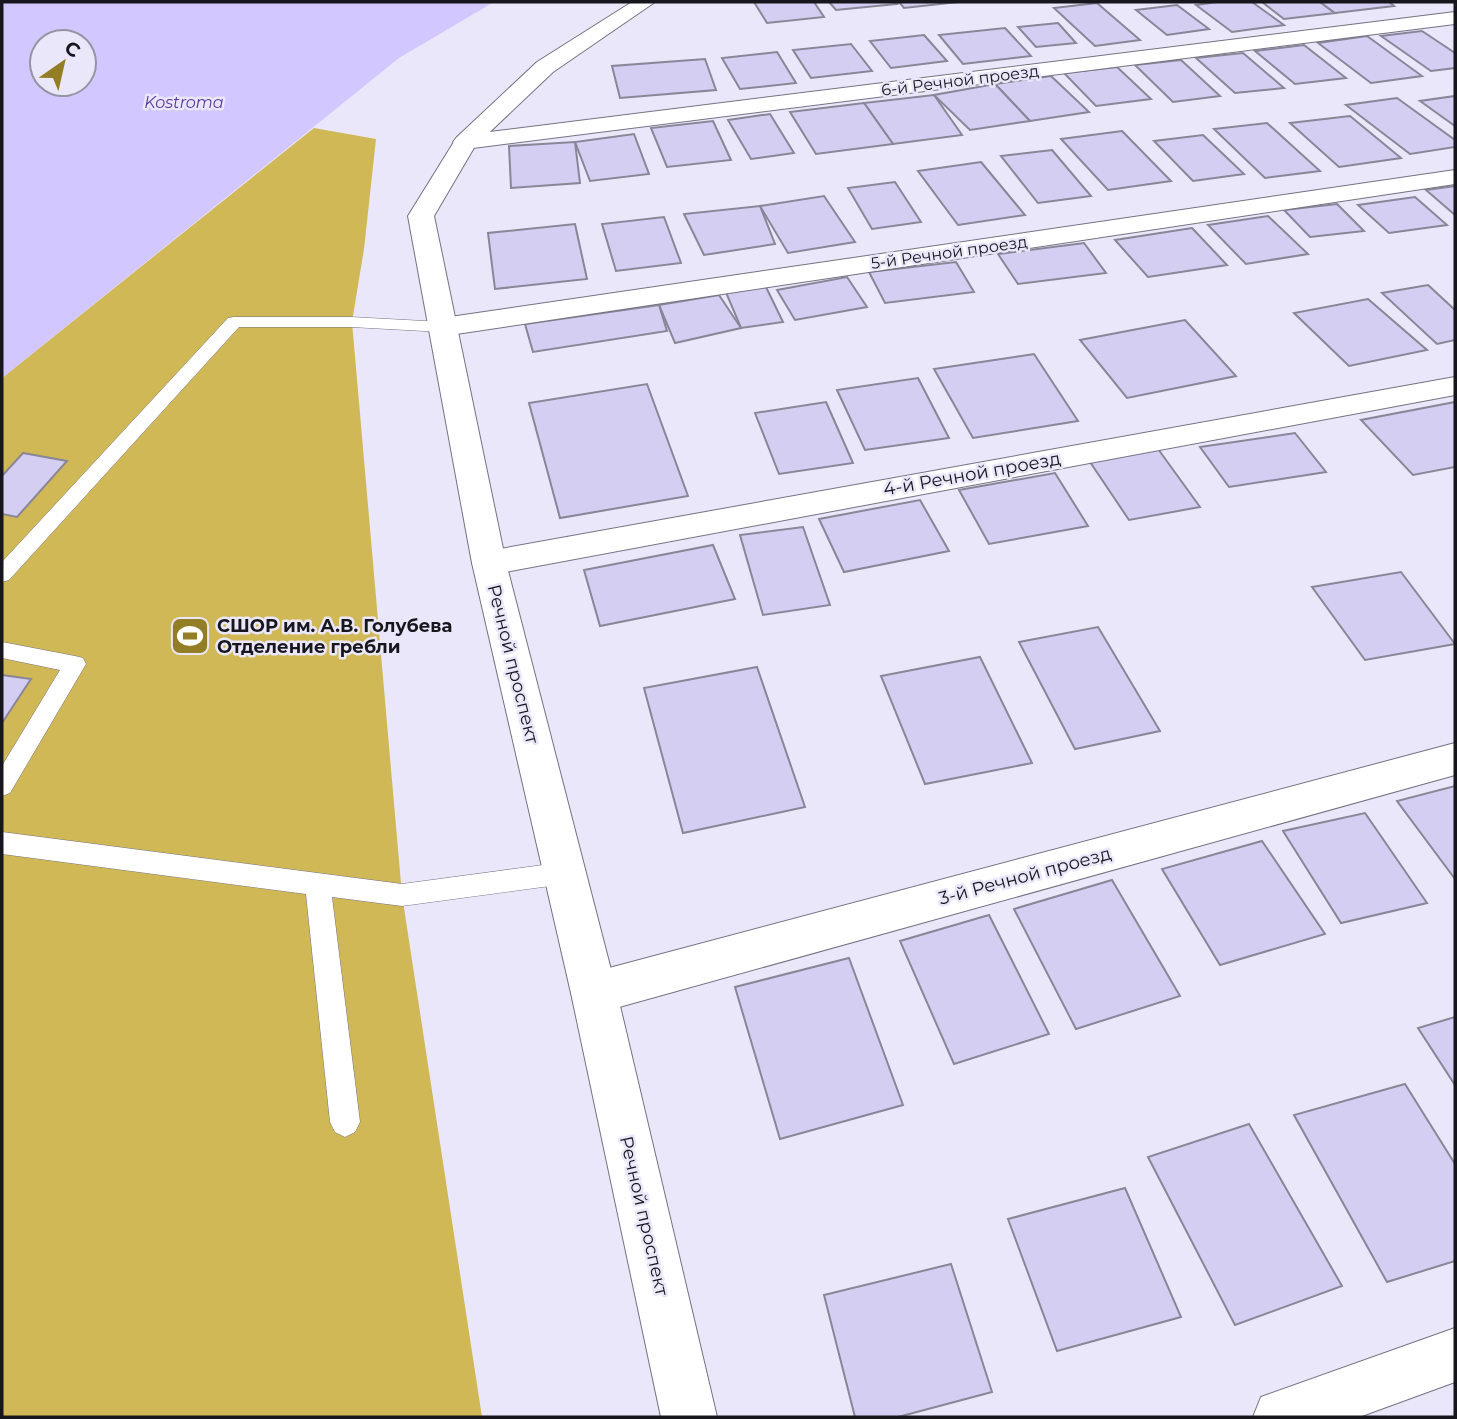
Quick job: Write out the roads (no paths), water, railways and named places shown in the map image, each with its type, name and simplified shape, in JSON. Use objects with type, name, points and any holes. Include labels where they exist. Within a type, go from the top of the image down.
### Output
[{"type":"street","name":"Речной проспект","points":[[645,2],[545,67],[465,142],[421,215],[489,563],[594,993],[689,1417]]},
{"type":"street","name":"6-й Речной проезд","points":[[465,142],[1455,18]]},
{"type":"street","name":"5-й Речной проезд","points":[[443,327],[1455,177]]},
{"type":"street","name":"4-й Речной проезд","points":[[489,563],[1455,386]]},
{"type":"street","name":"3-й Речной проезд","points":[[594,993],[1455,759]]},
{"type":"street","points":[[1281,1417],[1455,1355]]},
{"type":"lane","points":[[2,575],[234,322],[352,322],[443,327]]},
{"type":"lane","points":[[2,650],[75,664],[2,786]]},
{"type":"lane","points":[[2,843],[402,895],[565,873]]},
{"type":"lane","points":[[318,884],[345,1122]]},
{"type":"water","name":"Kostroma","points":[[2,2],[494,2],[399,58],[2,378]]},
{"type":"place","name":"СШОР им. А.В. Голубева Отделение гребли","points":[[190,636]]}]
